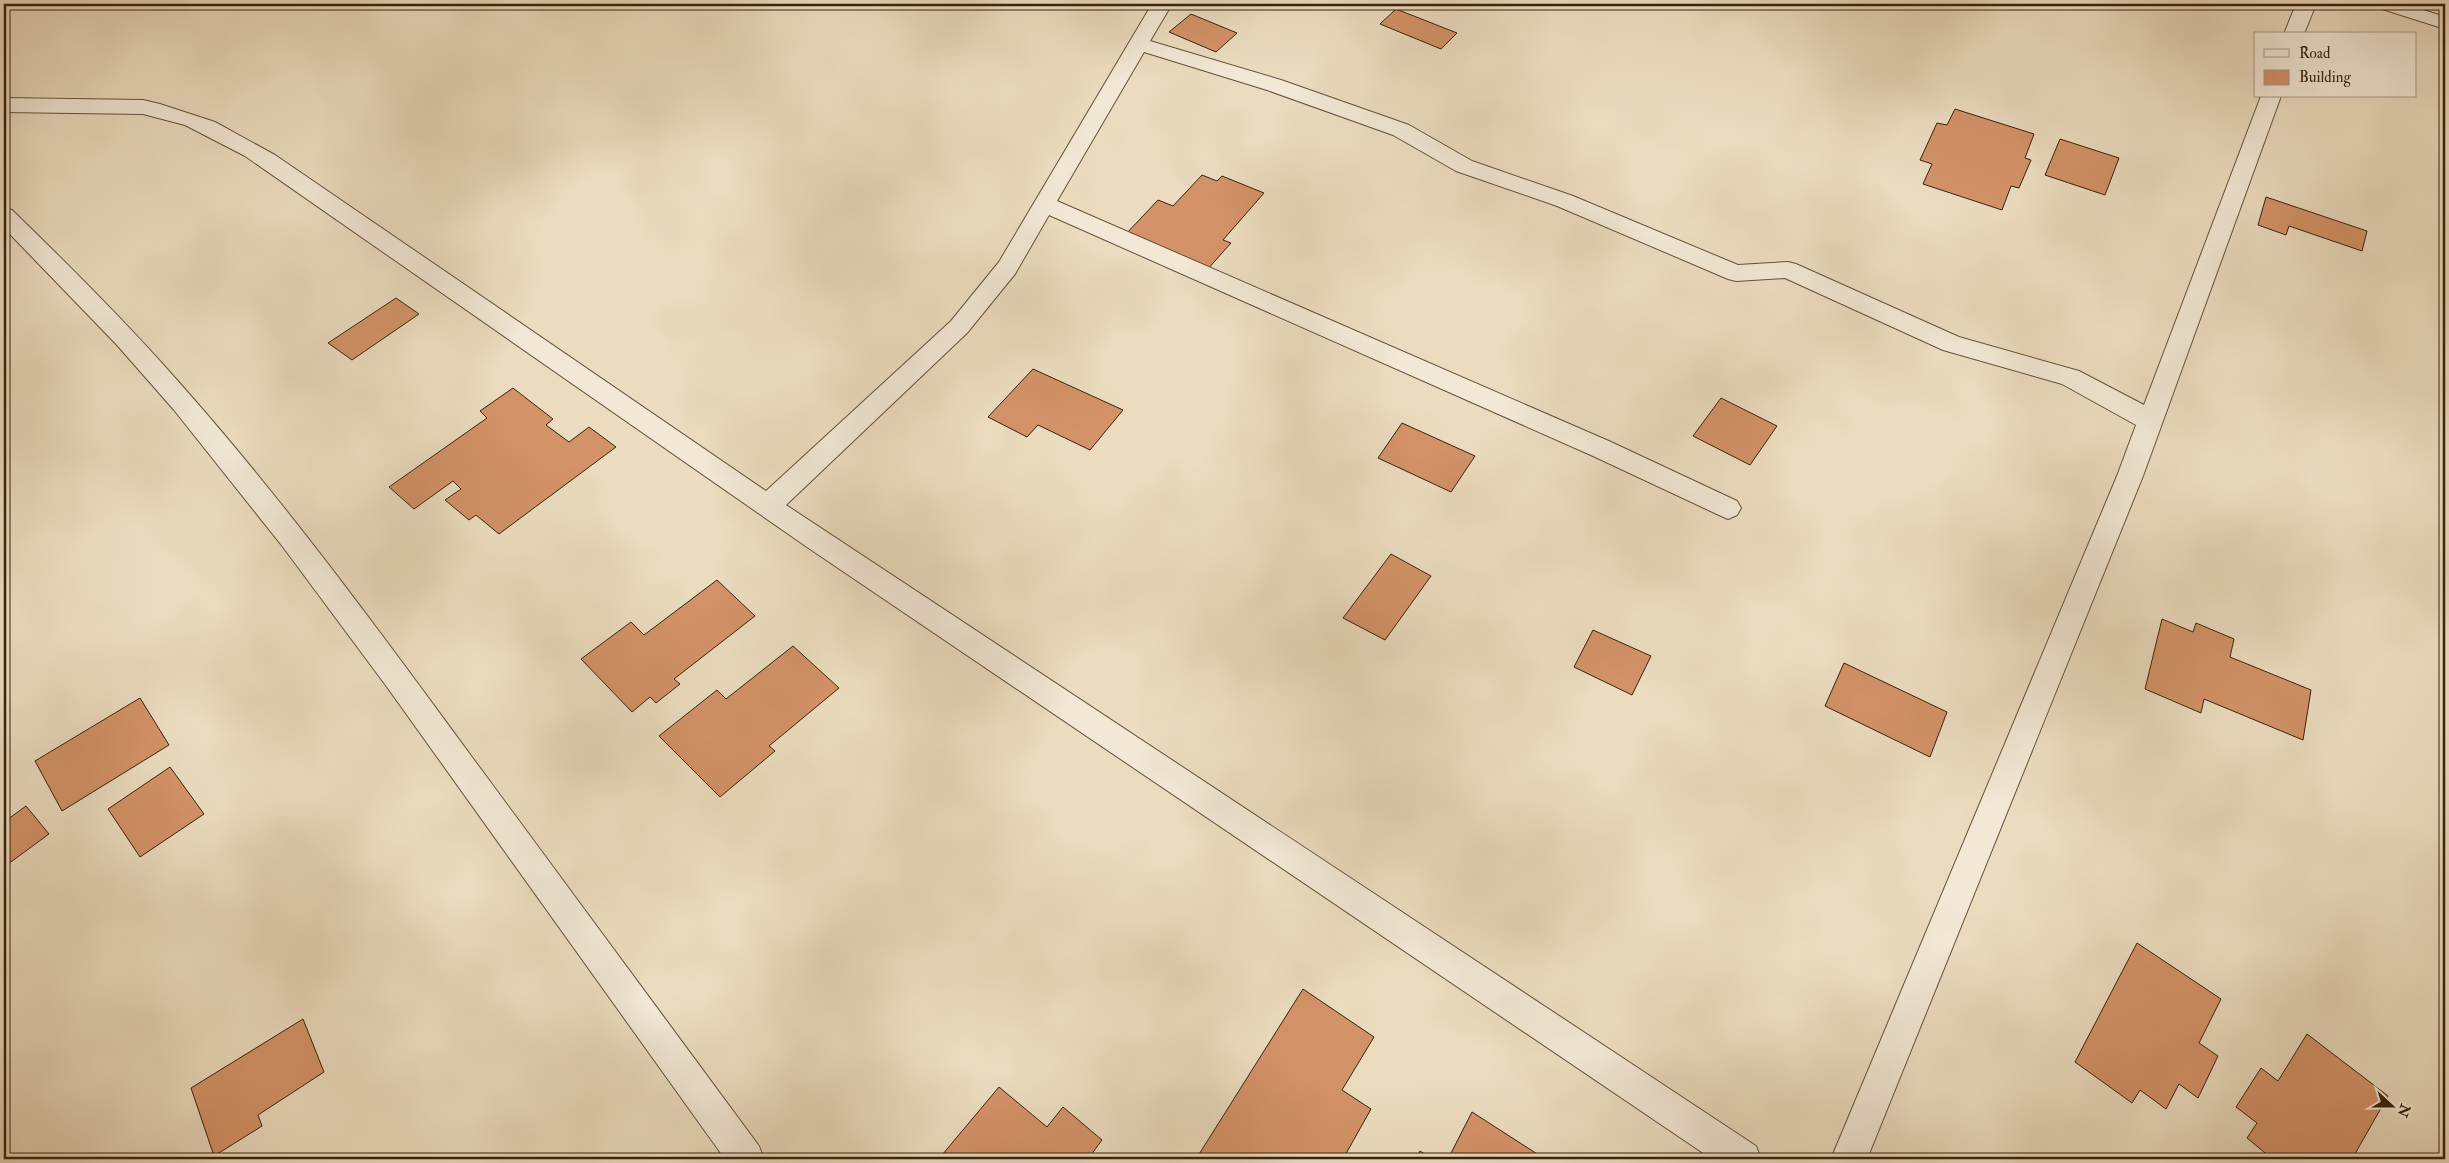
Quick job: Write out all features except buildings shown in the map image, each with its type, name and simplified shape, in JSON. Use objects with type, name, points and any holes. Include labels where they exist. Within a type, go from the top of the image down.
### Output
[{"type":"street","points":[[767,506],[959,327],[1007,268],[1046,205],[1162,4]]},
{"type":"street","points":[[2295,32],[2306,4]]},
{"type":"street","points":[[2386,4],[2445,23]]},
{"type":"street","points":[[1139,44],[1274,85],[1401,130],[1464,166],[1565,201],[1736,273],[1788,270],[1952,344],[2070,377],[2151,421]]},
{"type":"street","points":[[1849,1159],[2126,485],[2270,98]]},
{"type":"street","points":[[4,105],[143,107],[166,110],[215,128],[267,160],[767,506],[1743,1159]]},
{"type":"street","points":[[1046,205],[1602,449],[1728,508]]},
{"type":"street","points":[[4,215],[61,268],[133,345],[171,389],[324,579],[746,1159]]}]
